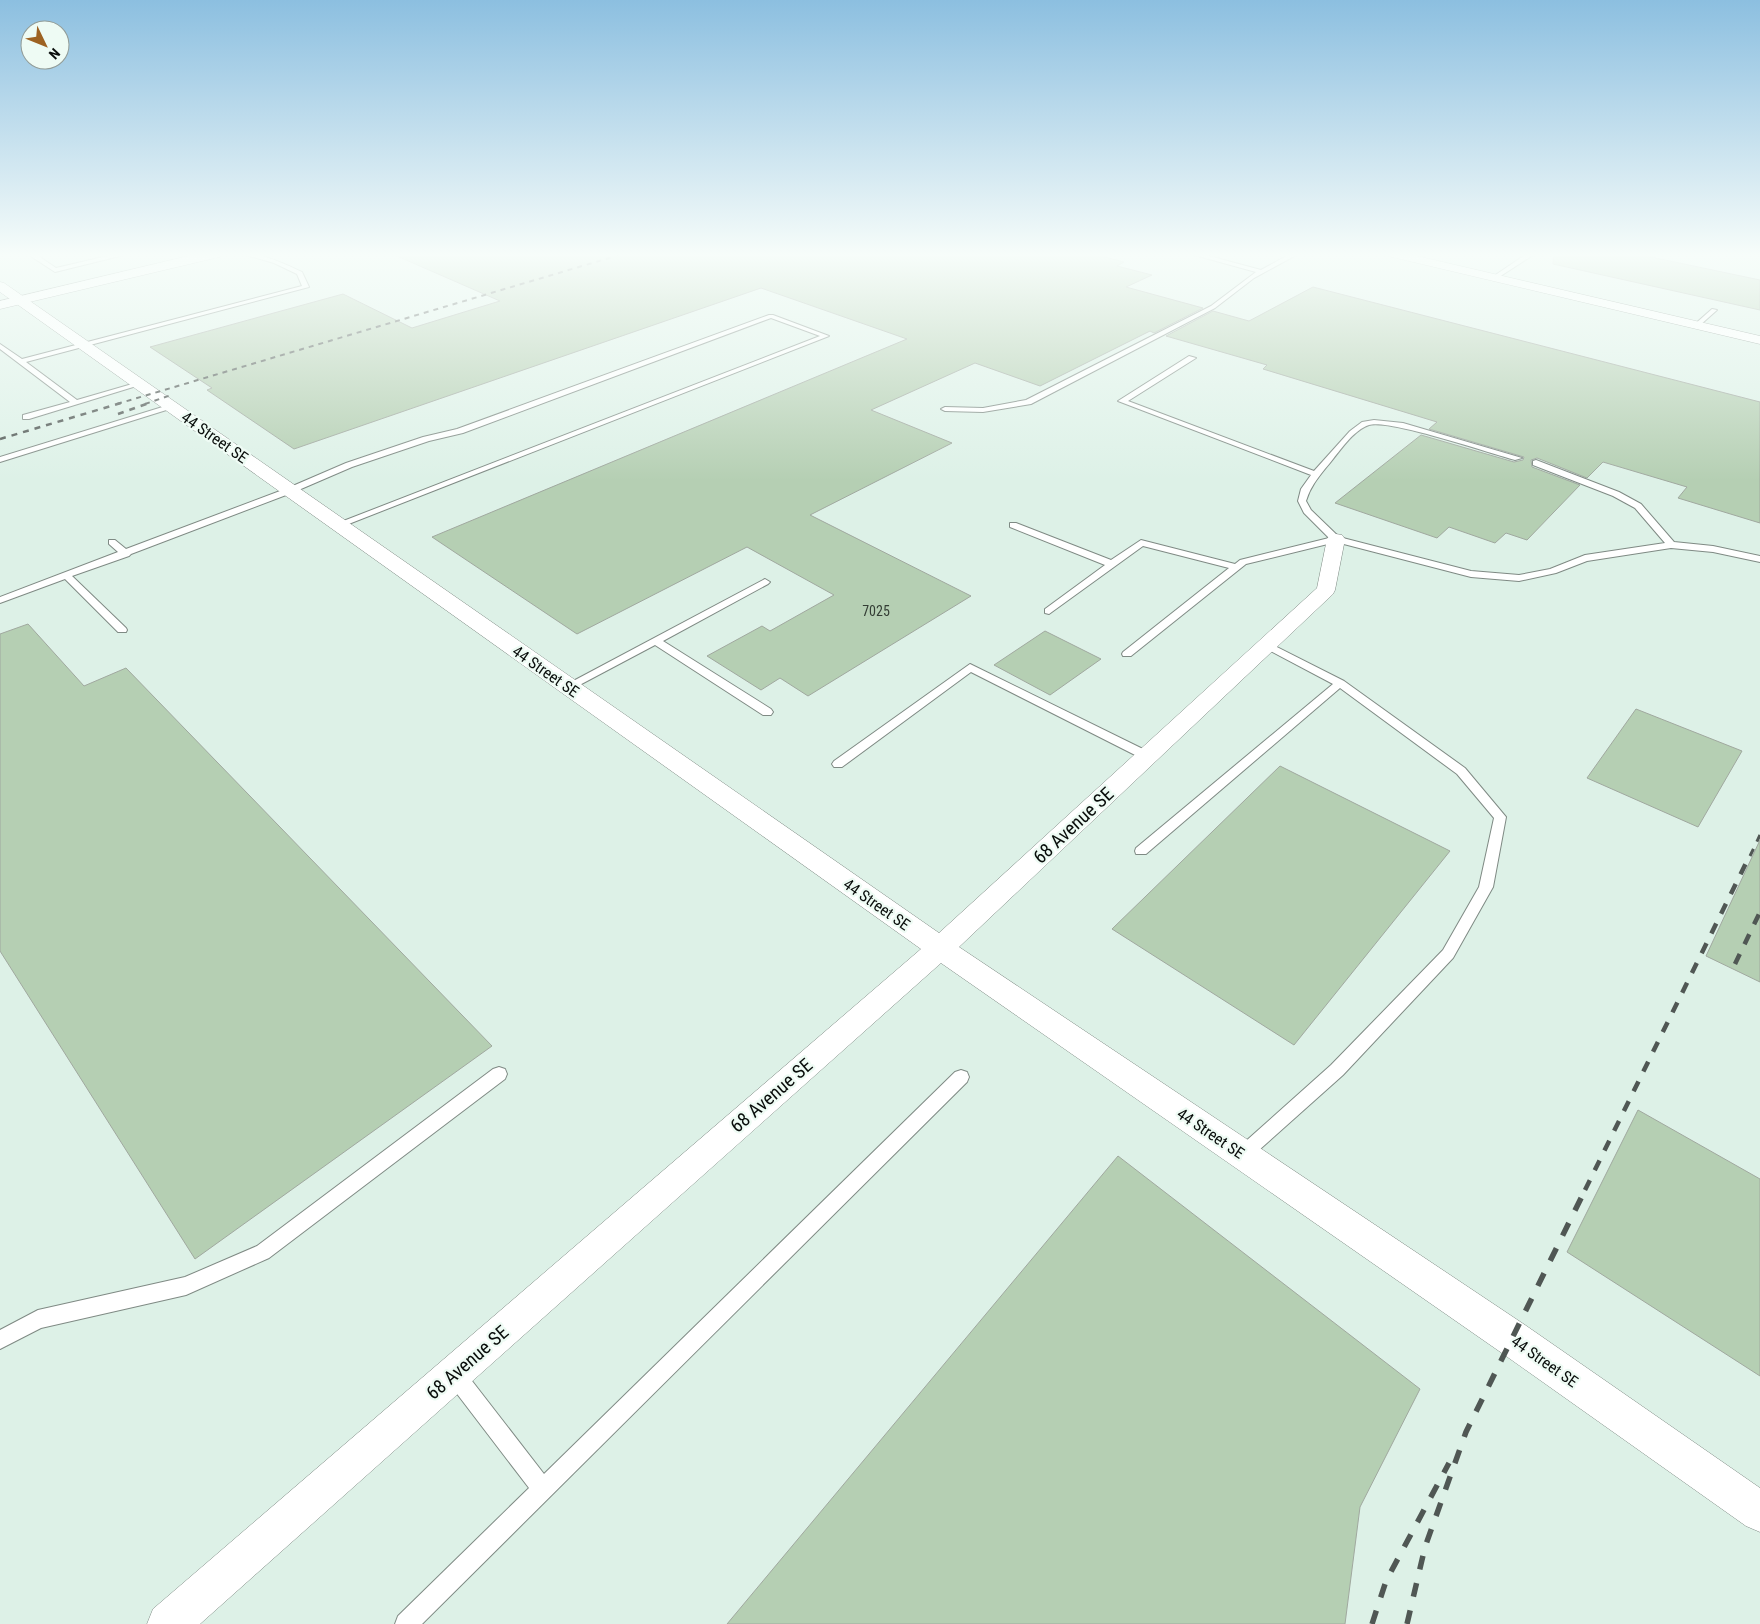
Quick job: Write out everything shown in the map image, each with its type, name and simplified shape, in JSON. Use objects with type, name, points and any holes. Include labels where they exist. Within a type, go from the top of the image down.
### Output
[{"type":"street","name":"44 Street SE","points":[[59,329],[85,345],[940,948],[1504,1332],[1760,1512]]},
{"type":"street","points":[[1713,329],[1760,340]]},
{"type":"street","name":"68 Avenue SE","points":[[168,1624],[940,948],[1267,645],[1326,590],[1336,539]]},
{"type":"lane","points":[[21,361],[147,329]]},
{"type":"lane","points":[[0,600],[126,554],[291,490],[349,464],[426,439],[460,431],[736,329]]},
{"type":"lane","points":[[338,525],[826,336],[806,329]]},
{"type":"lane","points":[[944,409],[983,410],[1028,402],[1171,329]]},
{"type":"lane","points":[[0,346],[74,402]]},
{"type":"lane","points":[[1192,358],[1122,401],[1316,474]]},
{"type":"lane","points":[[26,417],[139,384]]},
{"type":"lane","points":[[0,460],[172,407]]},
{"type":"lane","points":[[1336,539],[1307,511],[1302,500],[1305,489],[1316,474],[1356,429],[1367,424],[1381,422],[1400,425],[1518,458]]},
{"type":"lane","points":[[1536,463],[1616,494],[1638,506],[1671,545]]},
{"type":"lane","points":[[1013,525],[1112,564]]},
{"type":"lane","points":[[1127,654],[1243,562],[1336,539],[1471,574],[1519,578],[1553,571],[1585,558],[1671,545],[1713,549],[1760,559]]},
{"type":"lane","points":[[112,542],[126,554]]},
{"type":"lane","points":[[1049,611],[1141,543],[1236,568]]},
{"type":"lane","points":[[67,576],[122,630]]},
{"type":"lane","points":[[568,687],[765,582]]},
{"type":"lane","points":[[655,642],[767,712]]},
{"type":"lane","points":[[1242,1154],[1337,1070],[1448,954],[1486,887],[1500,818],[1461,771],[1340,682],[1267,645]]},
{"type":"lane","points":[[838,764],[970,667],[1146,756]]},
{"type":"lane","points":[[1141,851],[1340,682]]},
{"type":"lane","points":[[0,1340],[38,1319],[186,1286],[263,1252],[498,1074]]},
{"type":"lane","points":[[406,1624],[961,1078]]},
{"type":"lane","points":[[454,1374],[544,1489]]},
{"type":"shaded area","points":[[0,329],[1760,329],[1760,1624],[0,1624]]},
{"type":"building","points":[[216,329],[643,329],[294,449],[207,390],[212,388],[150,347]]},
{"type":"building","points":[[878,329],[1162,329],[1154,333],[1150,331],[1040,386],[975,363],[871,410],[952,443],[810,515],[971,596],[808,696],[780,678],[761,690],[707,656],[762,626],[770,631],[834,595],[747,547],[577,634],[432,537],[907,339]]},
{"type":"building","points":[[1180,329],[1475,329],[1760,402],[1760,523],[1678,498],[1687,487],[1603,462],[1587,478],[1537,458],[1531,460],[1532,467],[1580,485],[1527,540],[1506,533],[1495,543],[1449,527],[1437,538],[1335,503],[1421,435],[1514,462],[1523,460],[1524,457],[1429,429],[1437,422],[1263,369],[1267,365],[1166,336]]},
{"type":"building","points":[[28,624],[84,686],[126,668],[492,1046],[195,1259],[0,951],[0,634]]},
{"type":"building","points":[[1045,631],[1101,659],[1050,695],[994,665]]},
{"type":"building","points":[[1636,709],[1742,751],[1698,827],[1587,778]]},
{"type":"building","points":[[1280,766],[1450,851],[1294,1045],[1112,929]]},
{"type":"building","points":[[1760,840],[1760,982],[1706,956]]},
{"type":"building","points":[[1638,1110],[1760,1179],[1760,1376],[1567,1252]]},
{"type":"building","points":[[1118,1156],[1420,1389],[1360,1507],[1345,1624],[727,1624]]},
{"type":"railway","points":[[117,404],[371,329]]},
{"type":"railway","points":[[145,404],[171,395]]},
{"type":"railway","points":[[0,439],[121,403]]},
{"type":"railway","points":[[118,414],[149,403]]},
{"type":"railway","points":[[1750,856],[1760,835]]},
{"type":"railway","points":[[1585,1190],[1750,855]]},
{"type":"railway","points":[[1735,964],[1760,912]]},
{"type":"railway","points":[[1407,1624],[1425,1547],[1466,1432],[1586,1188]]},
{"type":"railway","points":[[1372,1624],[1386,1581],[1449,1463]]}]
